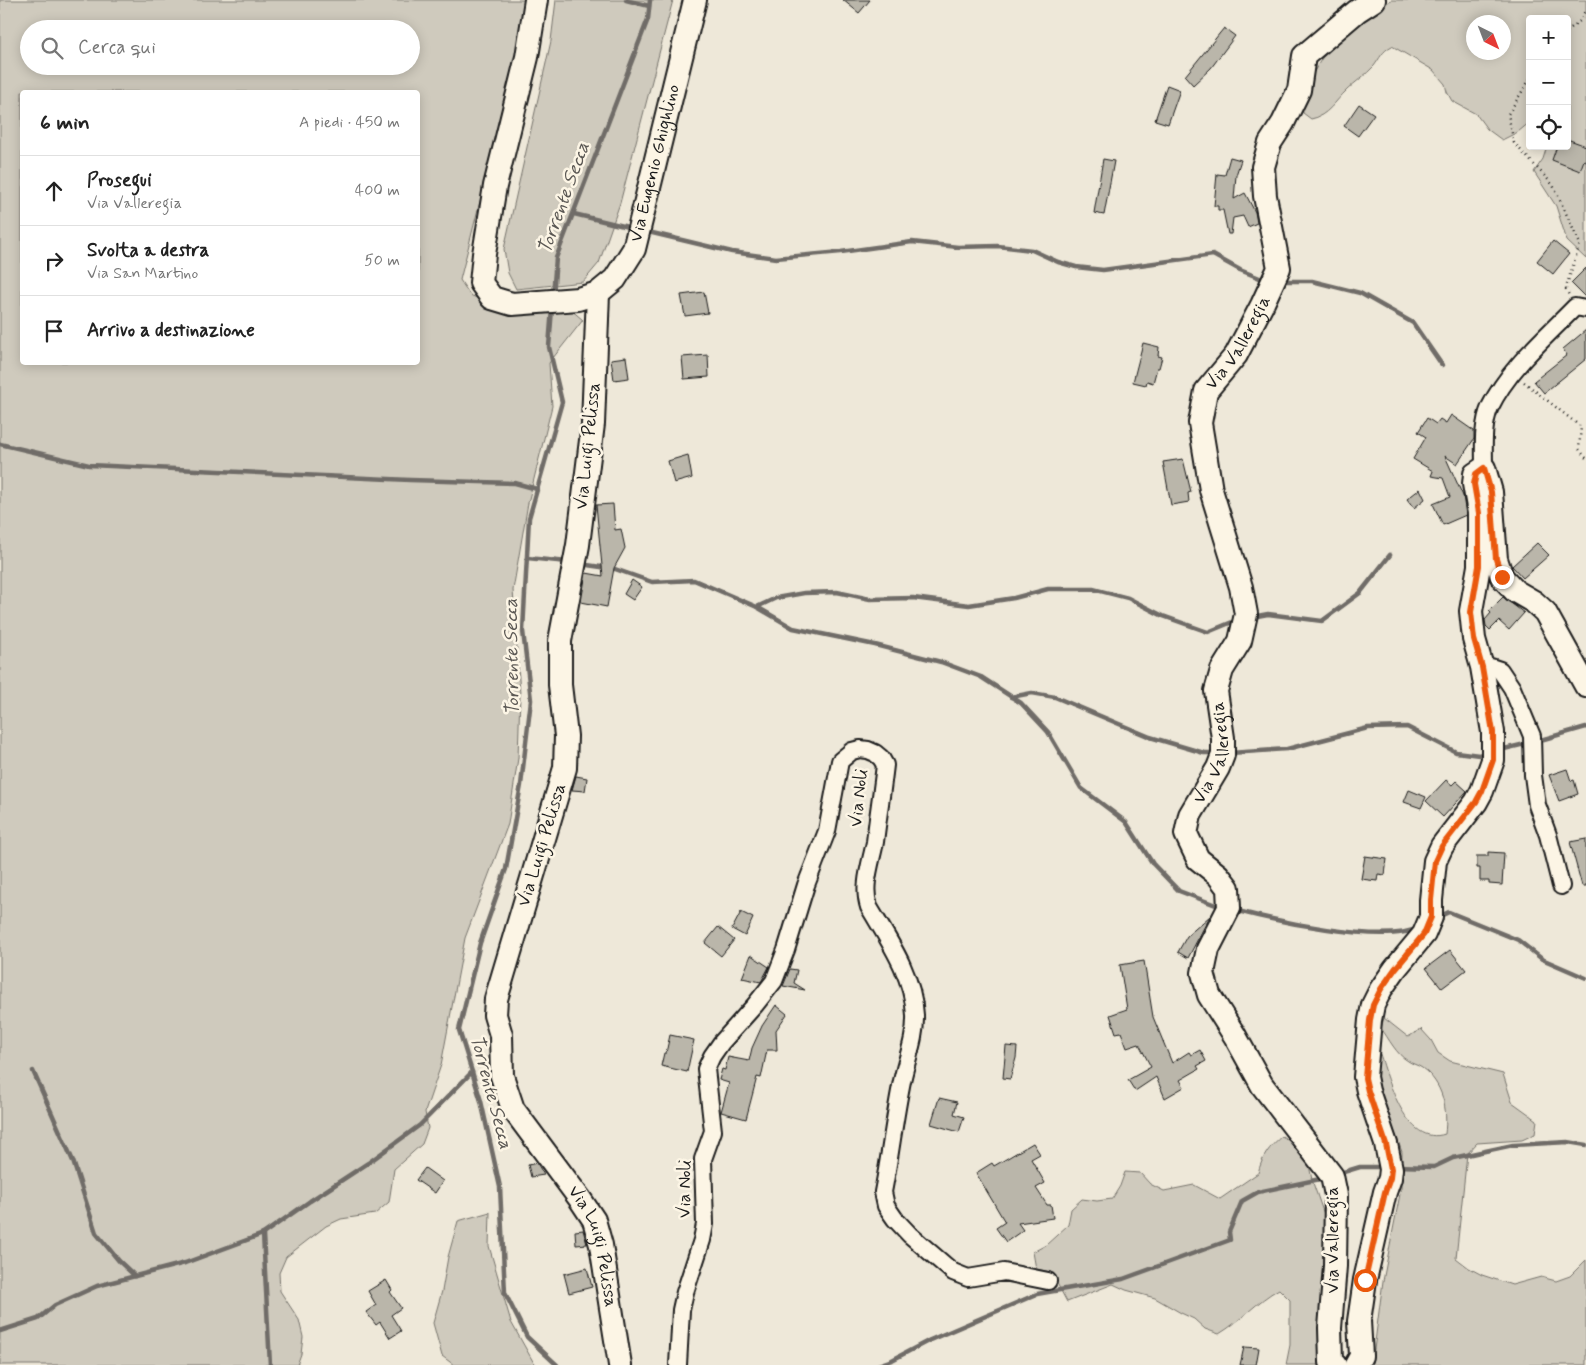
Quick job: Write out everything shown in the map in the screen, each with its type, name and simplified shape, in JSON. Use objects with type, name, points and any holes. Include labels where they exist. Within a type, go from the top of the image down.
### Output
[{"type":"street","points":[[536,0],[528,57],[495,186],[481,283],[492,298],[512,304],[588,296]]},
{"type":"street","name":"Via Eugenio Ghighlino","points":[[588,296],[615,279],[634,249],[695,0]]},
{"type":"street","name":"Via Valleregia","points":[[1335,1365],[1331,1362],[1330,1328],[1335,1266],[1336,1195],[1332,1176],[1262,1085],[1235,1036],[1209,995],[1203,973],[1208,948],[1229,908],[1228,888],[1218,875],[1198,859],[1186,834],[1190,815],[1218,768],[1223,755],[1223,738],[1216,691],[1222,670],[1240,641],[1246,614],[1241,587],[1211,490],[1200,423],[1206,391],[1236,355],[1262,305],[1278,268],[1265,196],[1263,167],[1270,143],[1283,123],[1298,90],[1304,56],[1357,11],[1374,0]]},
{"type":"street","name":"Via Luigi Pelissa","points":[[588,296],[593,424],[578,544],[560,641],[560,685],[566,736],[565,768],[496,999],[495,1016],[501,1035],[502,1076],[513,1108],[594,1220],[601,1245],[620,1365]]},
{"type":"street","points":[[1580,308],[1512,372],[1490,408],[1484,433],[1484,468],[1491,492],[1496,559],[1502,577],[1515,591],[1534,602],[1545,612],[1586,686]]},
{"type":"street","name":"Via Valleregia","points":[[1356,1365],[1361,1356],[1359,1321],[1365,1280],[1391,1169],[1386,1144],[1365,1078],[1373,1005],[1381,989],[1395,969],[1424,934],[1431,917],[1435,861],[1442,846],[1476,802],[1493,760],[1493,732],[1482,667],[1474,639],[1471,612],[1479,566],[1479,513],[1474,484],[1476,474],[1484,468]]},
{"type":"street","points":[[1482,667],[1492,666],[1500,670],[1512,688],[1532,736],[1533,775],[1537,805],[1548,835],[1560,886]]},
{"type":"street","name":"Via Noli","points":[[678,1365],[681,1310],[705,1224],[703,1159],[713,1131],[706,1069],[721,1042],[774,981],[786,950],[806,885],[827,831],[840,761],[852,750],[868,750],[875,753],[881,758],[885,766],[866,886],[866,897],[902,964],[915,1015],[913,1040],[901,1085],[883,1192],[886,1206],[895,1219],[910,1234],[953,1272],[968,1278],[1004,1272],[1048,1281]]},
{"type":"path","points":[[1571,28],[1580,21],[1586,9]]},
{"type":"path","points":[[1526,85],[1508,114],[1514,143],[1553,185],[1580,244],[1566,289],[1580,308]]},
{"type":"path","points":[[1512,372],[1581,427],[1579,449],[1586,458]]},
{"type":"shaded area","points":[[0,0],[527,0],[523,32],[460,280],[470,295],[504,310],[570,309],[583,320],[549,363],[552,406],[528,503],[513,590],[520,694],[518,758],[508,824],[465,938],[441,1065],[425,1112],[428,1128],[422,1144],[394,1169],[389,1202],[375,1214],[341,1219],[326,1226],[286,1257],[279,1273],[280,1291],[299,1320],[303,1337],[301,1354],[297,1365],[0,1365]]},
{"type":"shaded area","points":[[556,0],[673,0],[620,203],[599,263],[583,282],[516,289],[508,273],[504,249],[551,41]]},
{"type":"shaded area","points":[[1391,0],[1586,0],[1586,259],[1567,241],[1556,206],[1534,172],[1543,159],[1546,150],[1571,150],[1571,15],[1526,15],[1526,125],[1518,132],[1502,140],[1487,129],[1476,114],[1452,101],[1445,84],[1433,70],[1392,46],[1383,52],[1374,66],[1327,111],[1311,119],[1303,113],[1302,104],[1312,75],[1322,58],[1365,18]]},
{"type":"shaded area","points":[[1384,1018],[1408,1037],[1421,1029],[1431,1040],[1438,1053],[1450,1061],[1503,1074],[1512,1102],[1537,1120],[1535,1134],[1522,1140],[1477,1143],[1467,1154],[1456,1258],[1482,1275],[1512,1285],[1541,1277],[1556,1281],[1570,1276],[1586,1260],[1586,1365],[1372,1365],[1383,1281],[1401,1189],[1402,1152],[1395,1133],[1381,1107],[1371,1058],[1380,1054],[1388,1080],[1401,1109],[1410,1122],[1420,1131],[1431,1135],[1445,1134],[1446,1125],[1443,1097],[1435,1081],[1422,1068],[1408,1061],[1396,1050],[1381,1028]]},
{"type":"shaded area","points":[[1282,1136],[1289,1141],[1309,1165],[1312,1180],[1328,1226],[1324,1365],[1286,1365],[1290,1345],[1290,1300],[1279,1289],[1263,1299],[1219,1334],[1205,1329],[1194,1319],[1155,1298],[1126,1290],[1113,1284],[1067,1302],[1051,1272],[1036,1269],[1033,1252],[1046,1245],[1068,1225],[1071,1209],[1082,1199],[1097,1201],[1112,1199],[1120,1186],[1125,1172],[1140,1173],[1150,1184],[1164,1191],[1194,1185],[1220,1199],[1258,1173],[1267,1153]]},
{"type":"shaded area","points":[[490,1212],[489,1246],[511,1322],[535,1365],[454,1365],[442,1356],[433,1323],[458,1221]]},
{"type":"building","points":[[843,0],[870,0],[859,13]]},
{"type":"building","points":[[1224,28],[1235,36],[1211,68],[1193,85],[1185,76]]},
{"type":"building","points":[[1167,85],[1180,90],[1168,124],[1155,120]]},
{"type":"building","points":[[1359,104],[1374,114],[1358,136],[1344,126]]},
{"type":"building","points":[[1571,140],[1586,146],[1586,161],[1584,160],[1580,171],[1552,160],[1556,150],[1571,150]]},
{"type":"building","points":[[1230,157],[1241,160],[1236,175],[1234,199],[1245,193],[1255,212],[1257,223],[1248,227],[1243,216],[1233,218],[1231,234],[1228,234],[1223,210],[1218,210],[1218,206],[1214,206],[1217,174],[1225,175]]},
{"type":"building","points":[[1103,159],[1114,161],[1104,215],[1094,213]]},
{"type":"building","points":[[1553,241],[1569,254],[1553,274],[1537,261]]},
{"type":"building","points":[[1586,268],[1586,298],[1571,283]]},
{"type":"building","points":[[704,292],[708,313],[685,316],[681,295]]},
{"type":"building","points":[[1586,330],[1586,359],[1544,393],[1534,381],[1567,355],[1563,349]]},
{"type":"building","points":[[1143,343],[1159,347],[1158,356],[1162,357],[1153,383],[1147,381],[1146,385],[1133,382]]},
{"type":"building","points":[[708,355],[709,377],[684,379],[682,357]]},
{"type":"building","points":[[626,357],[629,378],[614,380],[611,359]]},
{"type":"building","points":[[1451,415],[1474,431],[1474,439],[1457,464],[1445,456],[1463,496],[1466,515],[1443,525],[1433,504],[1450,497],[1443,478],[1431,476],[1433,471],[1413,459],[1426,437],[1418,432],[1427,418],[1436,424],[1440,419],[1446,423]]},
{"type":"building","points":[[688,455],[692,478],[674,483],[668,461]]},
{"type":"building","points":[[1183,459],[1191,492],[1188,493],[1189,502],[1171,505],[1163,462]]},
{"type":"building","points":[[1420,489],[1425,499],[1414,508],[1407,499]]},
{"type":"building","points":[[613,504],[615,530],[621,529],[625,548],[614,568],[607,607],[581,602],[586,573],[603,576],[596,505]]},
{"type":"building","points":[[1537,543],[1549,555],[1523,578],[1512,566]]},
{"type":"building","points":[[632,580],[642,587],[633,600],[624,594]]},
{"type":"building","points":[[1503,597],[1524,613],[1509,630],[1499,621],[1490,630],[1486,626],[1485,620],[1491,613],[1489,611]]},
{"type":"building","points":[[1567,769],[1571,781],[1574,780],[1578,794],[1559,801],[1549,775]]},
{"type":"building","points":[[576,776],[587,778],[585,791],[572,790]]},
{"type":"building","points":[[1446,780],[1452,785],[1456,781],[1467,791],[1443,817],[1426,801]]},
{"type":"building","points":[[1409,790],[1426,797],[1421,808],[1404,802]]},
{"type":"building","points":[[1586,839],[1586,886],[1582,886],[1570,842]]},
{"type":"building","points":[[1488,852],[1504,853],[1502,885],[1489,884],[1489,881],[1480,881],[1480,868],[1477,868],[1477,856],[1488,856]]},
{"type":"building","points":[[1365,856],[1387,859],[1385,875],[1378,874],[1377,881],[1361,879]]},
{"type":"building","points":[[741,912],[753,918],[745,936],[732,929]]},
{"type":"building","points":[[1210,916],[1188,958],[1178,952],[1187,936]]},
{"type":"building","points":[[718,927],[734,940],[721,956],[705,943]]},
{"type":"building","points":[[1450,950],[1466,970],[1442,988],[1426,968]]},
{"type":"building","points":[[751,955],[769,967],[761,982],[742,978]]},
{"type":"building","points":[[1144,961],[1153,1017],[1172,1063],[1189,1052],[1191,1055],[1200,1050],[1206,1061],[1197,1066],[1199,1069],[1180,1080],[1184,1087],[1165,1098],[1156,1077],[1135,1091],[1128,1080],[1151,1067],[1139,1044],[1127,1048],[1121,1032],[1116,1033],[1110,1015],[1127,1009],[1120,965]]},
{"type":"building","points":[[790,969],[797,970],[794,983],[805,990],[783,986]]},
{"type":"building","points":[[776,1005],[787,1014],[776,1030],[777,1050],[767,1050],[761,1078],[757,1077],[746,1119],[721,1112],[729,1083],[719,1080],[722,1069],[725,1070],[728,1057],[749,1061],[752,1048],[762,1026]]},
{"type":"building","points":[[670,1035],[694,1040],[687,1072],[661,1066]]},
{"type":"building","points":[[1006,1046],[1017,1047],[1010,1079],[1003,1078]]},
{"type":"building","points":[[939,1098],[957,1102],[954,1114],[964,1117],[959,1132],[931,1124]]},
{"type":"building","points":[[1033,1143],[1040,1154],[1031,1159],[1045,1183],[1036,1188],[1047,1205],[1051,1205],[1053,1218],[1018,1223],[1023,1230],[1006,1242],[996,1228],[1005,1222],[976,1173],[992,1163],[994,1166]]},
{"type":"building","points":[[537,1163],[544,1175],[531,1177],[528,1165]]},
{"type":"building","points":[[425,1168],[443,1181],[435,1193],[416,1180]]},
{"type":"building","points":[[583,1230],[587,1244],[576,1245],[575,1231]]},
{"type":"building","points":[[587,1268],[592,1287],[569,1293],[564,1274]]},
{"type":"building","points":[[386,1280],[392,1290],[390,1292],[401,1308],[391,1315],[401,1331],[390,1338],[380,1322],[376,1325],[366,1312],[376,1305],[368,1291]]},
{"type":"building","points":[[1244,1347],[1259,1348],[1256,1365],[1240,1365]]},
{"type":"waterway","points":[[626,0],[649,6]]},
{"type":"waterway","name":"Torrente Secca","points":[[553,296],[556,258],[648,19],[650,0]]},
{"type":"waterway","points":[[574,214],[632,228]]},
{"type":"waterway","points":[[644,231],[732,252],[776,258],[841,252],[912,242],[958,247],[998,246],[1032,250],[1058,262],[1076,267],[1103,270],[1213,255],[1240,270],[1267,281]]},
{"type":"waterway","points":[[1280,281],[1312,281],[1360,293],[1413,323],[1442,365]]},
{"type":"waterway","name":"Torrente Secca","points":[[552,308],[549,347],[562,402],[529,518],[523,631],[531,700],[521,785],[506,869],[480,943],[459,1030],[481,1101],[500,1187],[505,1293],[527,1337],[557,1365]]},
{"type":"waterway","points":[[0,444],[89,465],[515,483],[537,489]]},
{"type":"waterway","points":[[1252,617],[1268,614],[1322,621],[1360,593],[1390,555]]},
{"type":"waterway","points":[[527,558],[568,562]]},
{"type":"waterway","points":[[580,564],[615,569],[652,582],[694,580],[757,607],[793,628],[875,645],[941,662],[981,677],[1021,703],[1048,732],[1081,788],[1126,822],[1153,864],[1179,891],[1221,907]]},
{"type":"waterway","points":[[757,607],[776,598],[804,593],[837,592],[870,599],[913,598],[969,605],[1014,598],[1048,589],[1093,589],[1128,598],[1163,616],[1208,632],[1237,620]]},
{"type":"waterway","points":[[1011,697],[1032,693],[1055,697],[1150,737],[1204,753],[1217,753]]},
{"type":"waterway","points":[[1230,753],[1287,749],[1368,728],[1407,727],[1456,752],[1479,755],[1485,753]]},
{"type":"waterway","points":[[1537,741],[1586,727]]},
{"type":"waterway","points":[[1500,750],[1529,743]]},
{"type":"waterway","points":[[1234,910],[1300,925],[1355,932],[1402,933],[1418,928]]},
{"type":"waterway","points":[[1438,917],[1449,912],[1518,940],[1542,959],[1586,978]]},
{"type":"waterway","points":[[33,1071],[73,1161],[96,1233],[119,1261],[135,1276]]},
{"type":"waterway","points":[[0,1331],[38,1319],[55,1305],[97,1286],[185,1263],[263,1234],[368,1163],[420,1125],[472,1072]]},
{"type":"waterway","points":[[1396,1166],[1434,1167],[1453,1158],[1513,1145],[1568,1142],[1586,1145]]},
{"type":"waterway","points":[[1337,1174],[1360,1167],[1383,1167]]},
{"type":"waterway","points":[[878,1365],[892,1360],[930,1340],[1037,1294],[1123,1279],[1230,1240],[1229,1232],[1242,1201],[1258,1192],[1325,1178]]},
{"type":"waterway","points":[[263,1234],[270,1365]]},
{"type":"route","points":[[1365,1280],[1391,1169],[1386,1144],[1365,1078],[1366,1053],[1373,1005],[1381,989],[1395,969],[1424,934],[1431,917],[1435,861],[1453,830],[1476,802],[1493,760],[1493,732],[1483,682],[1482,667],[1474,639],[1471,612],[1479,566],[1479,513],[1474,484],[1476,474],[1484,468],[1491,492],[1496,559],[1502,577]]}]
